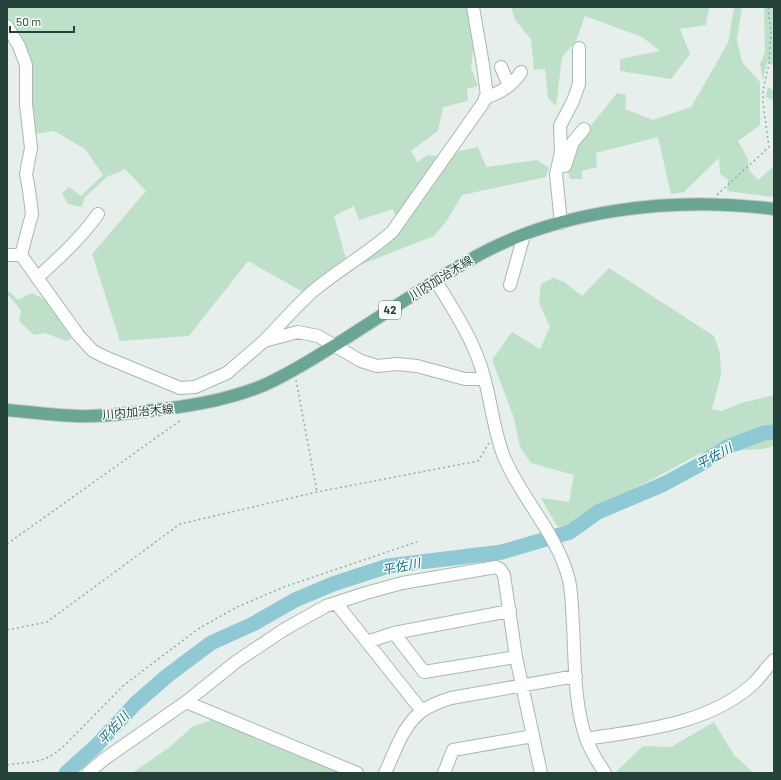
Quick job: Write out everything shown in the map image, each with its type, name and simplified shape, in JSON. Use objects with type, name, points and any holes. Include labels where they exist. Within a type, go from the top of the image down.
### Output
[{"type":"main road","name":"川内加治木線","points":[[7,410],[76,416],[108,416],[192,406],[248,391],[293,372],[468,261],[524,235],[561,223],[602,214],[666,205],[746,205],[774,209]]},
{"type":"street","points":[[20,255],[79,336],[93,351],[180,388],[195,387],[227,373],[264,341],[317,288],[344,267],[376,246],[392,232],[481,106],[486,96],[483,65],[473,7]]},
{"type":"street","points":[[7,26],[19,46],[26,65],[26,104],[31,148],[26,174],[32,214],[20,255]]},
{"type":"street","points":[[561,223],[557,196],[556,174],[561,152],[560,126],[573,101],[578,84],[579,48]]},
{"type":"street","points":[[501,67],[508,86]]},
{"type":"street","points":[[485,98],[496,94],[508,86],[521,72]]},
{"type":"street","points":[[557,196],[565,163],[573,142],[584,129]]},
{"type":"street","points":[[37,278],[87,229],[98,214]]},
{"type":"street","points":[[510,285],[524,235]]},
{"type":"street","points":[[7,255],[20,255]]},
{"type":"street","points":[[436,281],[472,342],[481,365],[496,433],[510,469],[545,525],[556,547],[569,581],[579,708],[586,739],[605,773]]},
{"type":"street","points":[[264,341],[298,332],[318,336],[361,361],[377,366],[397,364],[417,366],[465,379],[484,379]]},
{"type":"street","points":[[88,773],[103,760],[186,702],[237,661],[284,629],[326,606],[402,583],[496,567],[504,574],[521,685],[541,773]]},
{"type":"street","points":[[336,603],[422,711]]},
{"type":"street","points":[[367,642],[394,633],[510,610]]},
{"type":"street","points":[[394,633],[424,672],[516,657]]},
{"type":"street","points":[[586,739],[648,729],[694,717],[715,709],[754,683],[774,660]]},
{"type":"street","points":[[385,773],[405,730],[422,711],[451,698],[576,676]]},
{"type":"street","points":[[186,702],[357,773]]},
{"type":"street","points":[[444,773],[453,750],[533,736]]},
{"type":"path","points":[[711,204],[717,195],[769,147],[763,103],[763,90],[770,56],[771,32],[768,7]]},
{"type":"path","points":[[293,372],[298,387],[317,492]]},
{"type":"path","points":[[7,544],[181,420]]},
{"type":"path","points":[[7,630],[47,622],[180,524],[317,492],[478,461],[496,433]]},
{"type":"path","points":[[7,765],[38,762],[51,757],[62,748],[124,685],[198,629],[237,607],[284,587],[417,542]]},
{"type":"green space","points":[[7,7],[467,7],[474,44],[471,68],[478,86],[467,89],[468,101],[443,107],[438,131],[411,151],[417,162],[428,155],[437,156],[478,147],[486,167],[537,160],[549,168],[546,177],[462,195],[446,222],[434,236],[357,266],[401,229],[393,209],[359,220],[354,206],[334,216],[346,259],[303,292],[248,261],[189,336],[120,341],[92,254],[146,191],[125,169],[107,177],[85,197],[82,207],[68,204],[62,193],[69,187],[81,196],[103,175],[85,149],[54,131],[35,134],[24,44],[7,19]]},
{"type":"green space","points":[[511,7],[709,7],[706,25],[680,29],[690,54],[671,79],[620,71],[620,59],[660,51],[642,37],[585,16],[576,41],[562,57],[556,106],[548,98],[545,69],[534,70],[531,39],[515,20]]},
{"type":"green space","points":[[734,7],[742,7],[737,40],[742,62],[760,82],[760,125],[738,141],[748,159],[749,170],[758,180],[774,166],[774,197],[727,191],[728,180],[720,174],[719,158],[684,192],[671,194],[658,137],[596,153],[597,167],[582,171],[582,179],[570,179],[568,171],[581,138],[617,93],[626,95],[625,109],[653,120],[691,107],[728,43]]},
{"type":"green space","points":[[764,7],[774,7],[774,66],[767,62],[763,80],[760,64],[765,53]]},
{"type":"green space","points":[[768,87],[774,91],[774,101],[766,97]]},
{"type":"green space","points":[[609,268],[714,336],[720,353],[721,375],[712,409],[722,411],[741,403],[774,395],[774,446],[763,449],[701,453],[653,479],[589,510],[568,526],[557,526],[541,498],[569,502],[574,475],[531,463],[520,447],[514,418],[492,360],[512,332],[540,349],[550,327],[539,303],[541,284],[553,278],[564,282],[582,296]]},
{"type":"green space","points":[[9,291],[18,300],[32,293],[46,300],[72,339],[66,341],[45,333],[34,335],[19,321],[21,310],[7,294]]},
{"type":"green space","points":[[211,720],[340,773],[132,773],[170,747],[192,727]]},
{"type":"green space","points":[[714,722],[734,755],[754,773],[618,773],[617,771],[643,746],[671,747]]},
{"type":"waterway","name":"平佐川","points":[[66,773],[96,746],[136,703],[167,676],[211,643],[253,624],[295,600],[333,584],[388,566],[502,552],[570,532],[598,512],[664,484],[699,465],[727,447],[764,433],[774,432]]}]
